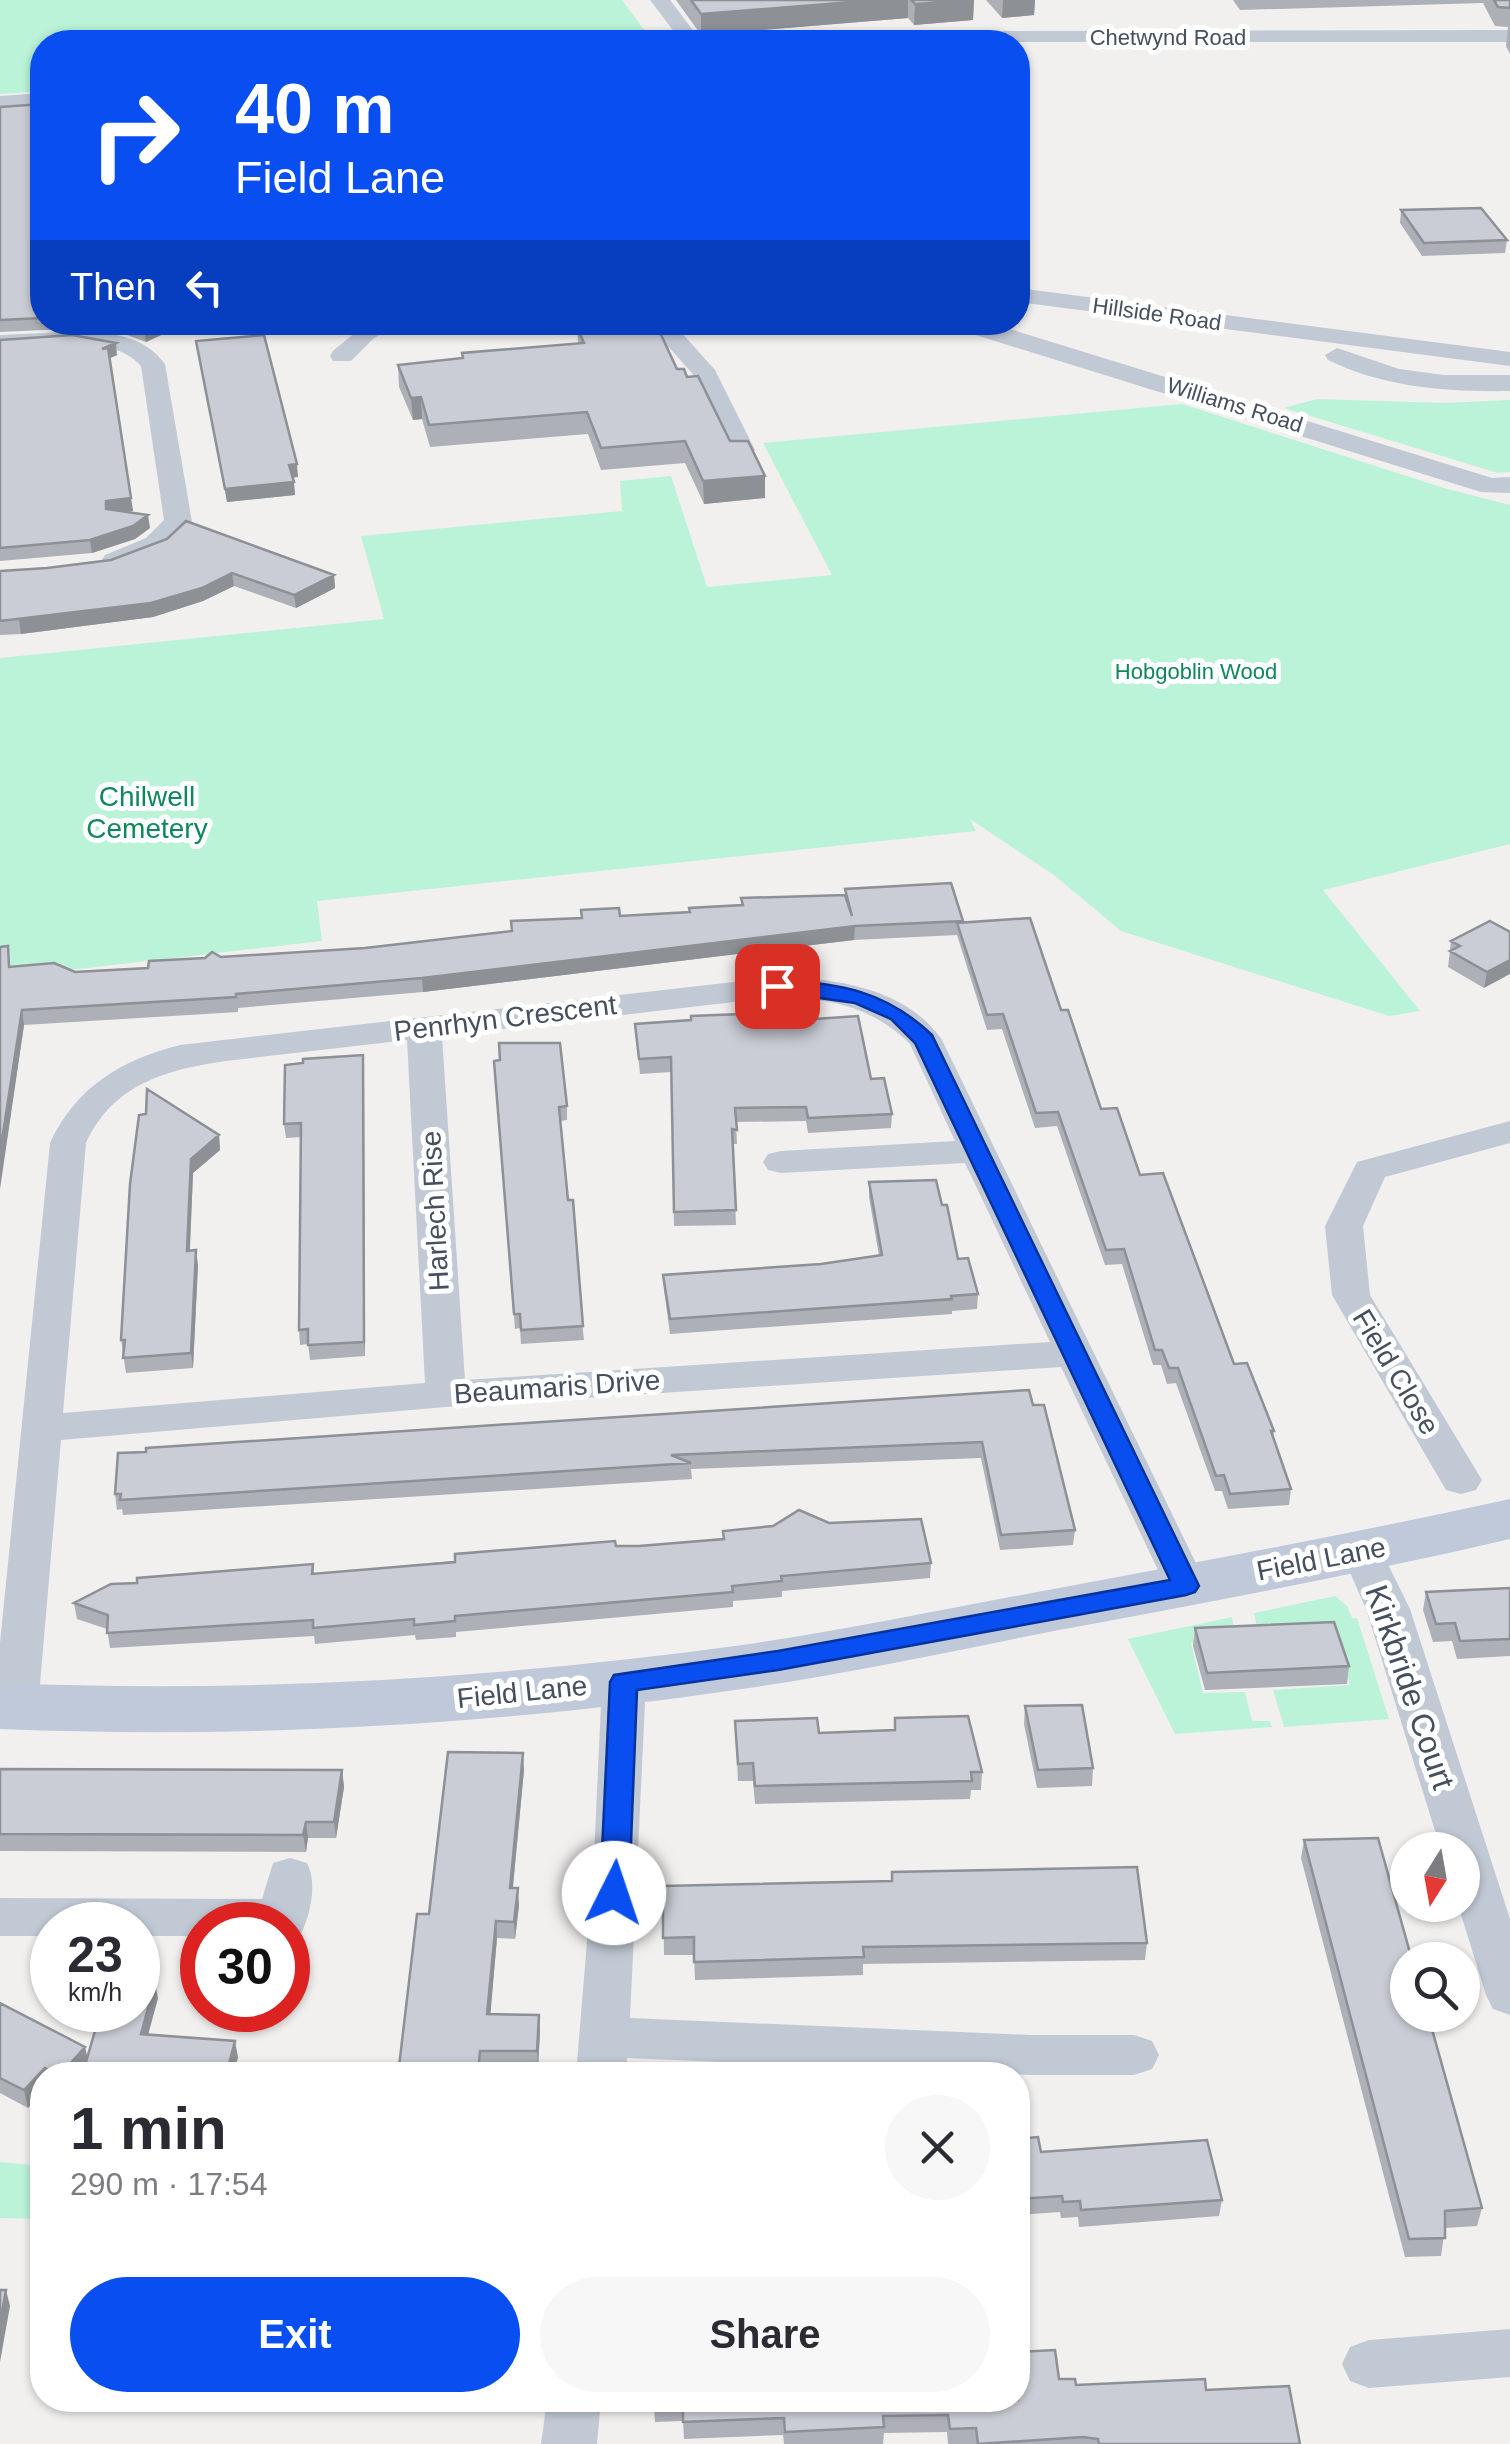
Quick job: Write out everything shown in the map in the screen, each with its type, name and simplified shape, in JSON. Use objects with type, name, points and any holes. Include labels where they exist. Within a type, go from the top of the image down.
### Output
[{"type":"street","points":[[660,0],[683,30]]},
{"type":"street","name":"Chetwynd Road","points":[[1030,30],[1510,36]]},
{"type":"street","points":[[0,102],[30,100]]},
{"type":"street","name":"Hillside Road","points":[[1030,297],[1510,359]]},
{"type":"street","name":"Hillside Road","points":[[1297,332],[1354,365],[1404,376],[1510,383]]},
{"type":"street","points":[[342,356],[363,335]]},
{"type":"street","points":[[670,335],[703,370],[742,450]]},
{"type":"street","name":"Williams Road","points":[[1003,335],[1503,488]]},
{"type":"street","points":[[0,342],[112,341],[140,349],[153,364],[178,522],[165,538],[141,552],[87,565]]},
{"type":"street","name":"Penrhyn Crescent","points":[[8,1706],[68,1143],[84,1112],[100,1094],[134,1072],[180,1056],[777,986],[842,992],[884,1006],[914,1027],[924,1040],[1186,1586]]},
{"type":"street","name":"Harlech Rise","points":[[424,1027],[446,1394]]},
{"type":"street","name":"Field Close","points":[[1461,1480],[1350,1295],[1344,1226],[1370,1170],[1510,1132]]},
{"type":"street","points":[[782,1167],[980,1152]]},
{"type":"street","name":"Beaumaris Drive","points":[[40,1428],[446,1394],[1075,1353]]},
{"type":"street","name":"Field Lane","points":[[8,1706],[200,1709],[380,1704],[624,1682],[761,1664],[1186,1586],[1510,1519]]},
{"type":"street","name":"Kirkbride Court","points":[[1362,1552],[1388,1609],[1510,1995]]},
{"type":"street","points":[[624,1682],[617,1857],[602,2056],[1134,2055]]},
{"type":"street","points":[[0,1917],[180,1910]]},
{"type":"street","points":[[1369,2364],[1510,2353]]},
{"type":"street","points":[[569,2444],[573,2412]]},
{"type":"green space","points":[[0,0],[622,0],[644,30],[30,30],[30,92],[0,94]]},
{"type":"green space","points":[[1317,399],[1445,403],[1510,400],[1510,472],[1498,473],[1284,408]]},
{"type":"green space","points":[[1182,404],[1444,488],[1510,505],[1510,844],[1323,890],[1420,1011],[1389,1016],[1121,931],[1054,875],[970,819],[976,831],[317,901],[322,941],[0,978],[0,658],[384,619],[361,536],[622,511],[620,481],[671,476],[707,587],[832,575],[763,443]]},
{"type":"green space","points":[[1335,1596],[1347,1606],[1352,1618],[1357,1618],[1389,1719],[1284,1727],[1273,1690],[1350,1685],[1335,1636],[1259,1638],[1254,1613]]},
{"type":"green space","points":[[1232,1617],[1236,1639],[1191,1643],[1203,1693],[1245,1692],[1252,1721],[1270,1721],[1272,1727],[1175,1734],[1128,1639]]},
{"type":"green space","points":[[0,2162],[30,2165],[30,2219],[0,2218]]},
{"type":"building","points":[[691,0],[877,0],[701,14]]},
{"type":"building","points":[[911,0],[973,0],[915,4]]},
{"type":"building","points":[[1494,0],[1510,0],[1510,8],[1498,7]]},
{"type":"building","points":[[30,105],[30,319],[0,320],[0,107]]},
{"type":"building","points":[[1481,208],[1507,240],[1424,243],[1401,210]]},
{"type":"building","points":[[72,335],[116,343],[102,349],[108,348],[131,498],[106,501],[106,509],[148,515],[133,526],[90,540],[0,548],[0,340]]},
{"type":"building","points":[[264,335],[297,464],[289,465],[294,482],[225,489],[196,341]]},
{"type":"building","points":[[580,335],[661,335],[677,369],[684,369],[687,377],[698,376],[730,441],[748,441],[765,476],[703,481],[685,441],[601,448],[587,412],[429,425],[421,397],[411,398],[398,365],[463,358],[462,353],[584,343]]},
{"type":"building","points":[[186,521],[334,575],[294,595],[232,573],[202,588],[151,603],[0,621],[0,571],[111,560],[167,539]]},
{"type":"building","points":[[951,883],[963,921],[855,926],[236,997],[22,1010],[0,1153],[0,947],[8,946],[9,967],[54,963],[75,972],[148,968],[149,961],[205,958],[212,952],[221,957],[365,948],[512,931],[511,921],[582,918],[581,910],[619,908],[620,916],[690,912],[689,908],[743,905],[741,898],[845,895],[852,916],[845,889]]},
{"type":"building","points":[[1030,918],[1061,1010],[1068,1010],[1101,1109],[1117,1108],[1140,1175],[1163,1173],[1234,1364],[1247,1363],[1274,1431],[1291,1489],[1230,1494],[1224,1475],[1216,1476],[1178,1368],[1169,1368],[1162,1350],[1155,1350],[1124,1249],[1106,1250],[1058,1112],[1036,1113],[1003,1014],[987,1015],[957,923]]},
{"type":"building","points":[[1490,921],[1510,932],[1510,960],[1487,972],[1450,951],[1460,946],[1451,941]]},
{"type":"building","points":[[798,1008],[800,1020],[858,1016],[871,1079],[884,1078],[892,1114],[808,1118],[806,1107],[735,1108],[737,1130],[732,1129],[736,1210],[674,1212],[671,1057],[639,1059],[635,1024],[742,1014],[742,1010]]},
{"type":"building","points":[[499,1043],[560,1043],[567,1106],[559,1107],[568,1200],[573,1200],[583,1326],[521,1330],[520,1314],[514,1314],[494,1061],[500,1060]]},
{"type":"building","points":[[363,1055],[364,1342],[308,1345],[308,1329],[299,1330],[301,1123],[284,1124],[285,1065],[303,1063],[303,1059]]},
{"type":"building","points":[[147,1089],[219,1135],[191,1159],[187,1251],[196,1250],[191,1353],[123,1358],[130,1184],[139,1115],[146,1114]]},
{"type":"building","points":[[936,1180],[942,1205],[947,1205],[958,1259],[968,1258],[978,1294],[670,1319],[663,1275],[821,1264],[882,1255],[869,1182]]},
{"type":"building","points":[[1029,1390],[1033,1405],[1044,1405],[1075,1530],[1001,1535],[982,1442],[671,1455],[691,1463],[120,1500],[121,1494],[115,1494],[118,1453],[146,1452],[146,1448]]},
{"type":"building","points":[[799,1510],[829,1523],[921,1519],[931,1563],[781,1576],[782,1581],[732,1586],[733,1592],[455,1616],[455,1621],[414,1625],[414,1619],[313,1628],[313,1620],[107,1633],[108,1615],[74,1603],[111,1584],[137,1583],[137,1578],[313,1564],[312,1574],[455,1562],[455,1554],[615,1541],[616,1546],[639,1546],[724,1539],[723,1531],[773,1526]]},
{"type":"building","points":[[1510,1588],[1510,1639],[1460,1641],[1455,1623],[1436,1624],[1426,1592]]},
{"type":"building","points":[[1334,1622],[1349,1666],[1207,1673],[1195,1628]]},
{"type":"building","points":[[1082,1705],[1093,1768],[1038,1770],[1025,1706]]},
{"type":"building","points":[[968,1716],[982,1772],[971,1772],[972,1781],[755,1786],[753,1763],[738,1764],[735,1721],[817,1718],[819,1733],[895,1730],[895,1718]]},
{"type":"building","points":[[448,1752],[523,1753],[510,1888],[518,1888],[514,1922],[496,1921],[487,2014],[539,2015],[537,2051],[480,2051],[479,2062],[400,2062],[417,1914],[429,1914]]},
{"type":"building","points":[[0,1769],[342,1770],[334,1822],[306,1822],[303,1835],[0,1834]]},
{"type":"building","points":[[1378,1838],[1390,1881],[1390,1922],[1401,1922],[1407,1942],[1390,1942],[1390,2032],[1433,2032],[1482,2208],[1445,2211],[1445,2238],[1409,2239],[1304,1840]]},
{"type":"building","points":[[1137,1867],[1147,1943],[863,1947],[864,1957],[694,1962],[694,1937],[663,1938],[663,1886],[892,1881],[892,1872]]},
{"type":"building","points":[[0,2003],[30,2019],[30,2032],[56,2032],[85,2047],[72,2062],[30,2062],[30,2084],[24,2090],[0,2078]]},
{"type":"building","points":[[95,2032],[142,2032],[235,2041],[229,2062],[86,2062]]},
{"type":"building","points":[[1038,2137],[1041,2152],[1207,2140],[1222,2200],[1081,2210],[1080,2201],[1063,2202],[1062,2196],[1030,2198],[1030,2138]]},
{"type":"building","points":[[0,2290],[6,2290],[0,2323]]},
{"type":"building","points":[[1055,2350],[1059,2379],[1075,2379],[1076,2385],[1205,2379],[1206,2390],[1289,2386],[1300,2444],[1099,2444],[1098,2439],[1083,2437],[978,2444],[976,2428],[950,2429],[948,2415],[883,2416],[884,2427],[785,2432],[784,2418],[683,2422],[683,2412],[1030,2412],[1030,2351]]},
{"type":"route","points":[[614,1893],[624,1682],[778,1661],[1186,1586],[924,1040],[914,1027],[884,1006],[842,992],[777,986]]},
{"type":"park label","name":"Hobgoblin Wood","points":[[1196,671]]},
{"type":"park label","name":"Chilwell Cemetery","points":[[147,812]]}]
